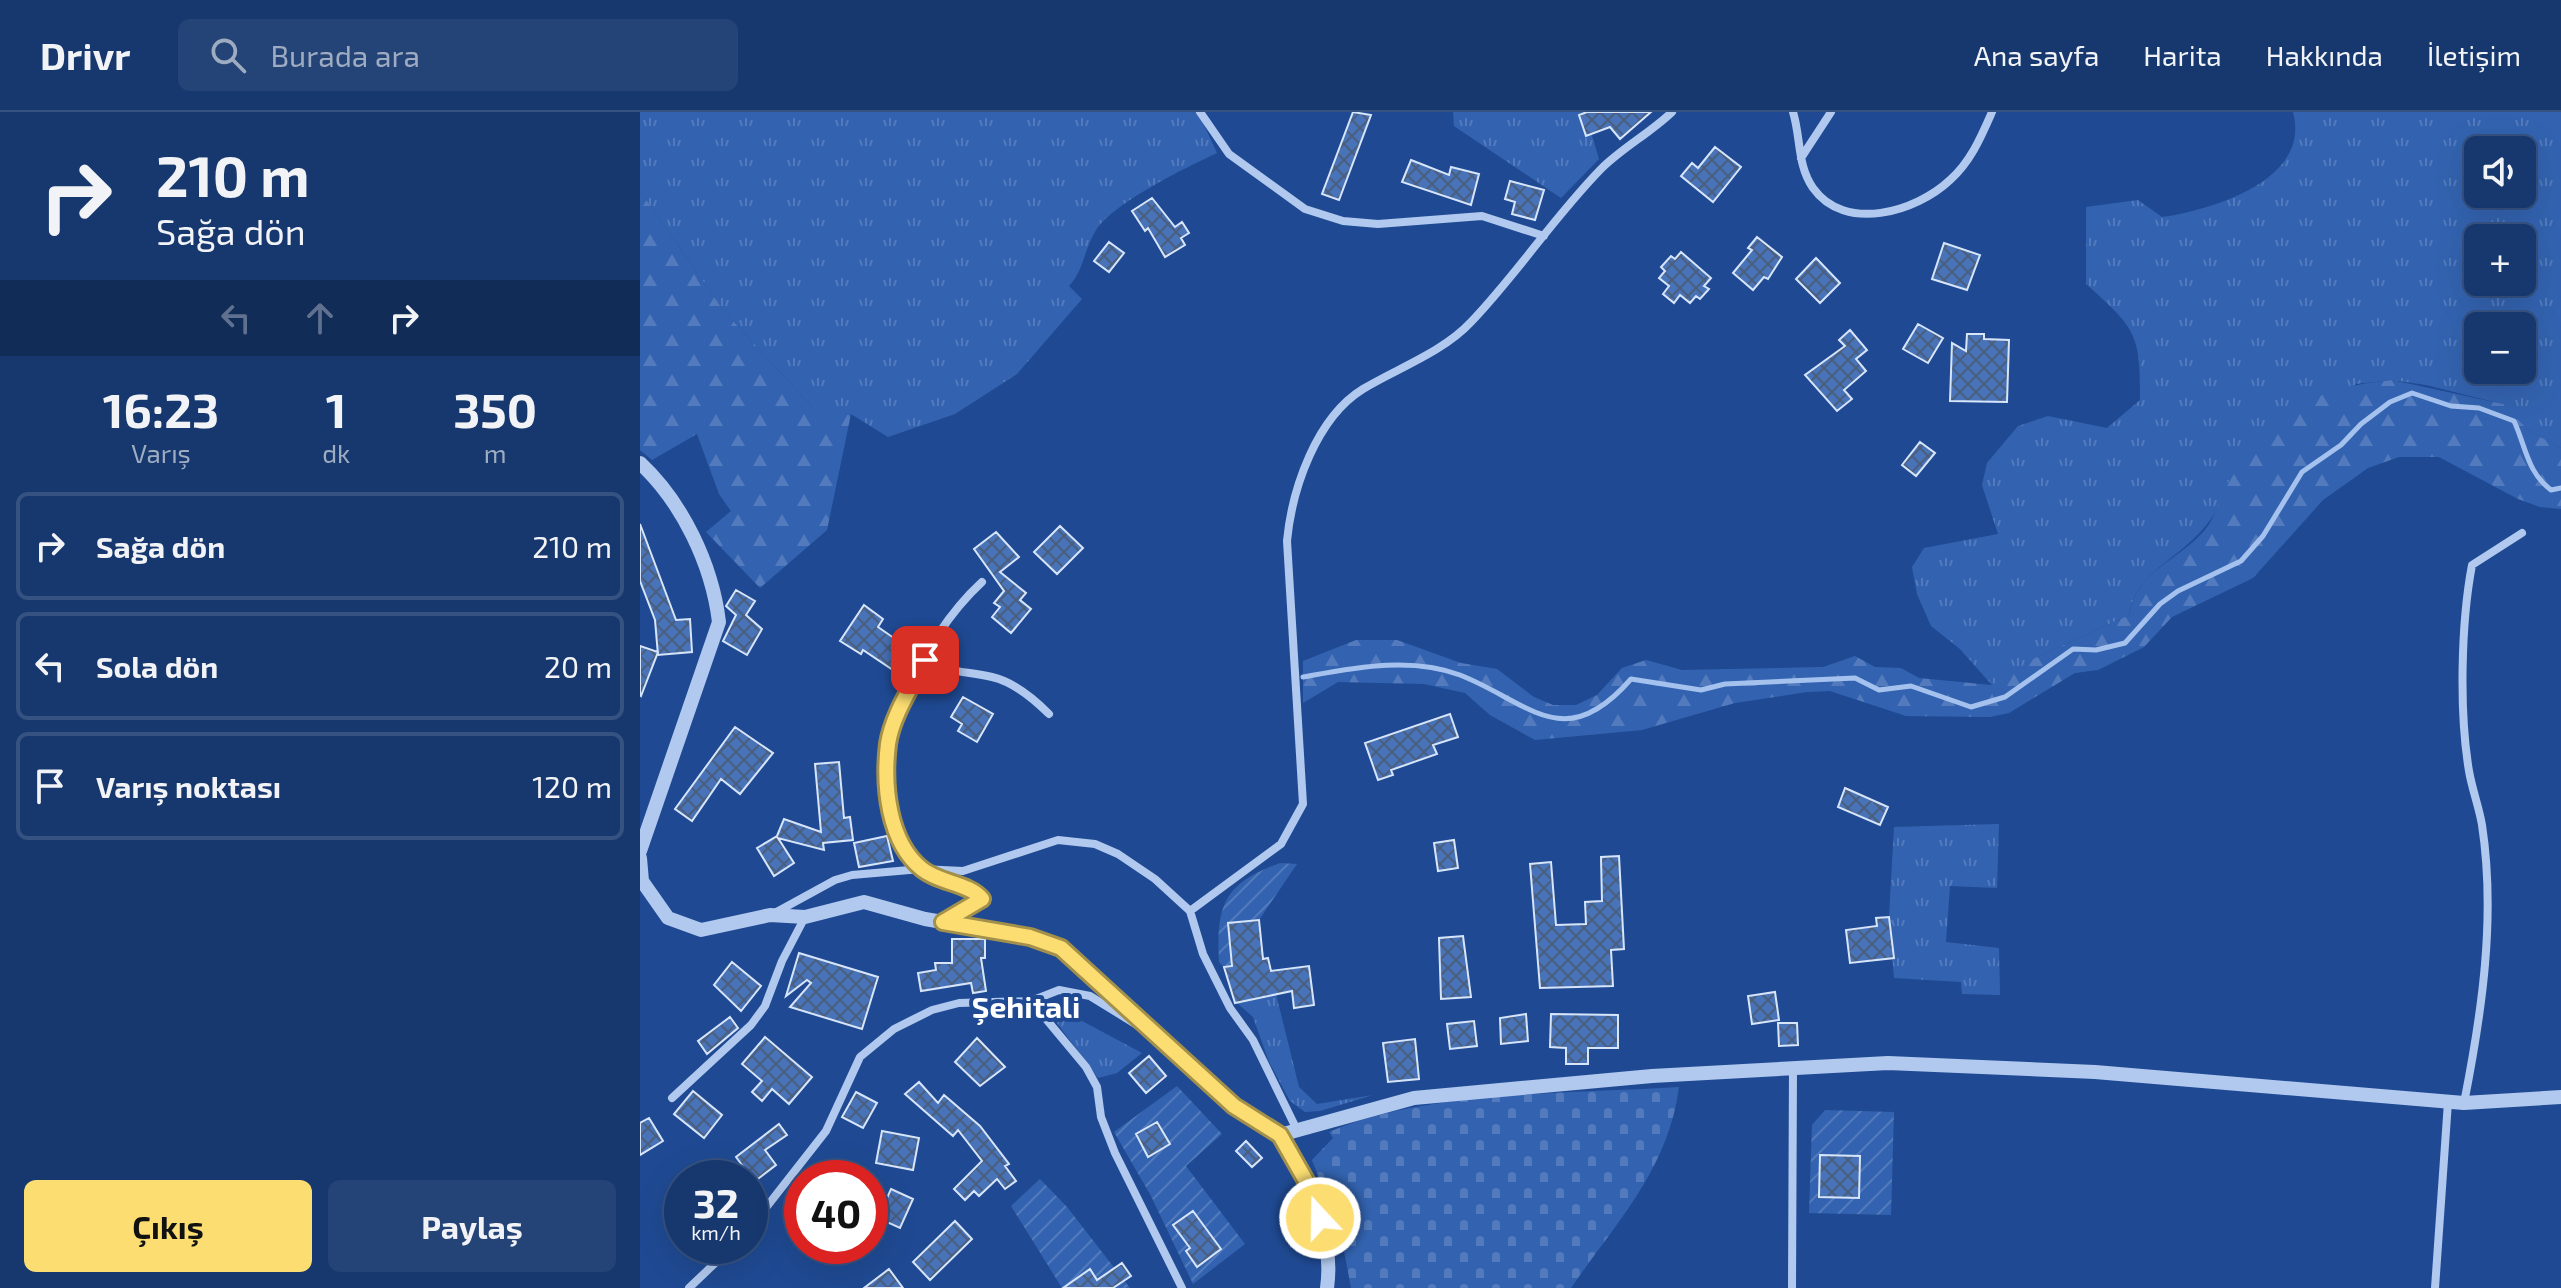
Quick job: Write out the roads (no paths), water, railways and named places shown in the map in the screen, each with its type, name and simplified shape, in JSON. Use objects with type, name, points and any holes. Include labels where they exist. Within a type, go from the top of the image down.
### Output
[{"type":"street","points":[[1200,112],[1229,154],[1305,209],[1343,221],[1378,224],[1482,216],[1544,236]]},
{"type":"street","points":[[1190,911],[1281,844],[1303,804],[1287,541],[1290,506],[1314,451],[1340,407],[1469,325],[1603,167],[1672,112]]},
{"type":"street","points":[[1793,112],[1801,138],[1799,161],[1814,189],[1835,208],[1860,214],[1896,211],[1950,181],[1973,153],[1992,112]]},
{"type":"street","points":[[1799,161],[1831,112]]},
{"type":"street","points":[[640,463],[665,486],[695,542],[716,599],[719,622],[640,851]]},
{"type":"street","points":[[2464,1103],[2477,1036],[2486,944],[2482,825],[2469,770],[2464,658],[2466,597],[2472,565],[2522,533]]},
{"type":"street","points":[[943,922],[982,899],[976,892],[943,882],[921,869],[902,845],[887,793],[888,743],[925,660],[956,605],[982,582]]},
{"type":"street","points":[[925,660],[950,672],[992,677],[1007,683],[1033,698],[1049,714]]},
{"type":"street","points":[[770,915],[835,880],[921,869],[963,871],[1058,840],[1095,844],[1118,854],[1155,879],[1190,911],[1203,954],[1230,1008],[1253,1040],[1297,1130]]},
{"type":"street","points":[[640,858],[641,882],[668,918],[701,930],[770,915],[805,917],[864,902],[943,922],[1030,937],[1061,948],[1234,1106],[1280,1135],[1314,1195],[1331,1262],[1327,1288]]},
{"type":"street","points":[[672,1098],[740,1036],[765,1006],[782,961],[805,917]]},
{"type":"street","points":[[768,1205],[826,1131],[860,1057],[894,1029],[932,1010],[959,1003],[1031,1001],[1059,990],[1090,996],[1165,1042]]},
{"type":"street","points":[[1031,1001],[1086,1067],[1097,1087],[1101,1117],[1115,1153],[1182,1288]]},
{"type":"street","points":[[1280,1135],[1414,1098],[1793,1067],[1888,1063],[2066,1070],[2464,1103],[2561,1097]]},
{"type":"street","points":[[1792,1288],[1793,1067]]},
{"type":"street","points":[[2435,1288],[2448,1102]]},
{"type":"street","points":[[689,1288],[714,1264]]},
{"type":"waterway","points":[[1303,677],[1382,666],[1441,669],[1546,716],[1566,719],[1586,715],[1607,702],[1631,679],[1701,690],[1725,684],[1855,678],[1879,690],[1911,686],[1971,707],[2005,697],[2073,649],[2096,650],[2125,643],[2160,604],[2178,591],[2241,561],[2263,536],[2302,472],[2341,445],[2361,424],[2390,402],[2412,393],[2451,406],[2479,408],[2514,421],[2537,475],[2551,490],[2561,488]]},
{"type":"district","name":"Şehitali","points":[[1026,1006]]}]
